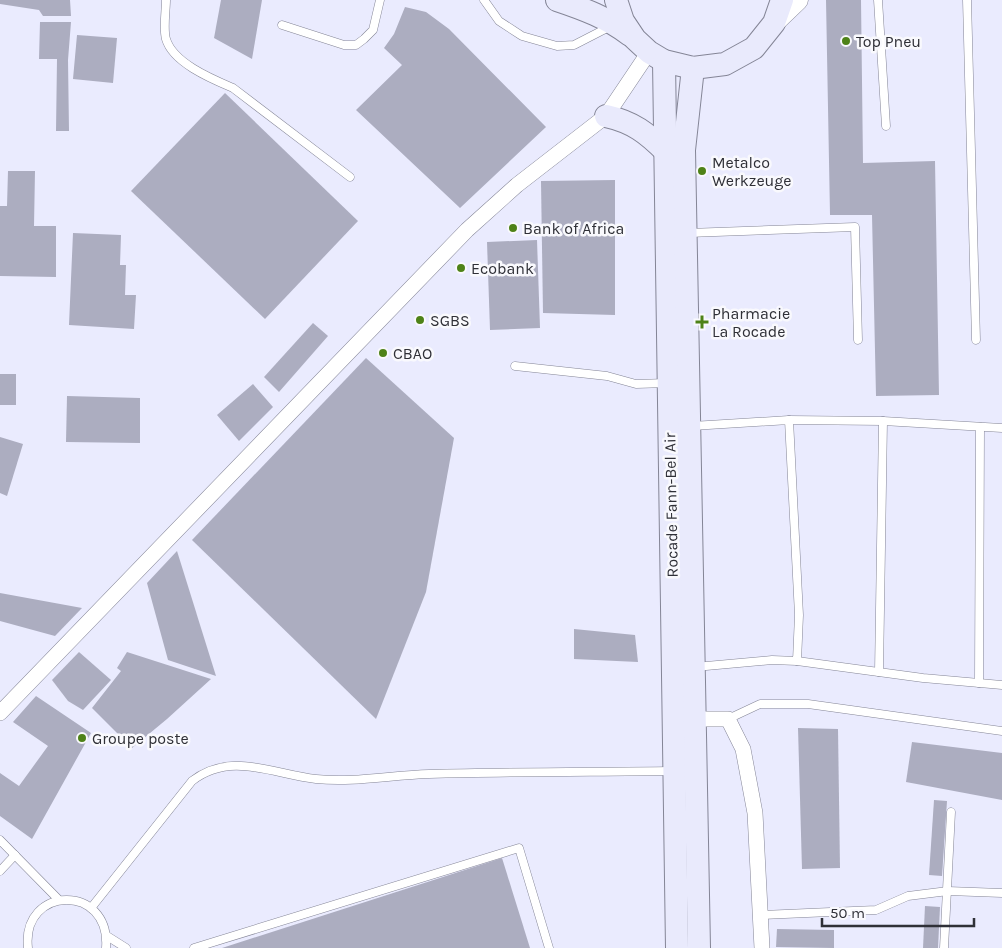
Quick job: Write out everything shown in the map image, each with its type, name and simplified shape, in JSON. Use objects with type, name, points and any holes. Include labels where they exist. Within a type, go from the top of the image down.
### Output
[{"type":"main road","points":[[557,0],[594,13],[615,24],[649,51],[693,68],[725,64],[754,48],[774,23],[782,0]]},
{"type":"main road","points":[[616,0],[623,20],[649,51]]},
{"type":"main road","name":"Rocade Fann-Bel Air","points":[[649,51],[666,152],[679,383]]},
{"type":"main road","name":"Rocade Fann-Bel Air","points":[[693,68],[684,150],[685,233],[679,426],[685,771],[699,948]]},
{"type":"main road","points":[[606,116],[624,120],[640,129],[666,152]]},
{"type":"main road","name":"Rocade Fann-Bel Air","points":[[677,948],[685,771]]},
{"type":"street","points":[[774,23],[798,0]]},
{"type":"street","points":[[0,713],[467,230],[517,185],[606,116],[649,51]]},
{"type":"street","points":[[684,719],[728,719],[743,749],[755,813],[762,948]]},
{"type":"lane","points":[[166,0],[166,38],[172,50],[184,62],[212,79],[233,88],[350,177]]},
{"type":"lane","points":[[282,25],[344,45],[356,45],[373,30],[380,0]]},
{"type":"lane","points":[[484,0],[499,21],[522,36],[557,46],[574,45],[615,24]]},
{"type":"lane","points":[[878,0],[886,126]]},
{"type":"lane","points":[[967,0],[976,340]]},
{"type":"lane","points":[[685,233],[855,227],[858,340]]},
{"type":"lane","points":[[516,366],[607,376],[636,384],[679,383]]},
{"type":"lane","points":[[789,420],[799,615],[797,661]]},
{"type":"lane","points":[[679,426],[789,420],[883,420],[1002,428]]},
{"type":"lane","points":[[879,672],[883,420]]},
{"type":"lane","points":[[979,683],[980,427]]},
{"type":"lane","points":[[684,668],[772,660],[797,661],[1002,685]]},
{"type":"lane","points":[[728,719],[760,704],[808,704],[1002,731]]},
{"type":"lane","points":[[92,908],[192,782],[204,773],[217,767],[230,765],[244,766],[318,779],[345,780],[426,774],[685,771]]},
{"type":"lane","points":[[944,948],[951,812]]},
{"type":"lane","points":[[0,840],[59,900]]},
{"type":"lane","points":[[194,948],[519,848],[549,948]]},
{"type":"lane","points":[[0,870],[15,855]]},
{"type":"lane","points":[[761,915],[876,910],[908,896],[948,891],[1002,893]]},
{"type":"lane","points":[[28,948],[27,938],[30,925],[36,914],[46,905],[59,900],[72,899],[92,908],[103,923],[107,936],[106,948]]},
{"type":"lane","points":[[107,936],[126,948]]},
{"type":"building","points":[[0,0],[70,0],[71,16],[43,16],[39,10],[0,4]]},
{"type":"building","points":[[221,0],[262,0],[252,59],[214,38]]},
{"type":"building","points":[[826,0],[861,0],[863,163],[935,161],[939,395],[876,396],[872,215],[830,215]]},
{"type":"building","points":[[405,7],[426,12],[449,29],[546,127],[460,208],[356,110],[402,65],[384,48],[394,34]]},
{"type":"building","points":[[40,22],[71,22],[68,60],[69,131],[56,131],[57,59],[39,59]]},
{"type":"building","points":[[77,35],[117,38],[113,83],[73,79]]},
{"type":"building","points":[[225,93],[358,221],[265,319],[131,191]]},
{"type":"building","points":[[8,171],[35,171],[34,226],[56,226],[56,277],[0,276],[0,206],[7,206]]},
{"type":"building","points":[[615,180],[615,315],[543,313],[541,181]]},
{"type":"building","points":[[73,233],[121,235],[120,265],[126,265],[125,295],[136,295],[134,329],[69,325]]},
{"type":"building","points":[[537,240],[540,328],[490,330],[487,242]]},
{"type":"building","points":[[313,323],[328,336],[279,392],[264,377]]},
{"type":"building","points":[[366,358],[454,438],[426,592],[376,719],[192,540]]},
{"type":"building","points":[[0,374],[16,374],[16,405],[0,405]]},
{"type":"building","points":[[253,384],[273,407],[239,441],[217,415]]},
{"type":"building","points":[[67,396],[140,398],[140,443],[66,442]]},
{"type":"building","points":[[0,437],[23,444],[7,496],[0,493]]},
{"type":"building","points":[[177,551],[216,676],[168,660],[147,583]]},
{"type":"building","points":[[0,593],[82,608],[55,636],[0,621]]},
{"type":"building","points":[[574,629],[635,635],[638,662],[574,659]]},
{"type":"building","points":[[79,652],[111,680],[83,710],[68,701],[52,680]]},
{"type":"building","points":[[127,652],[211,679],[132,748],[92,708],[121,671],[117,668]]},
{"type":"building","points":[[36,696],[91,733],[32,839],[0,816],[0,773],[19,786],[48,746],[13,722]]},
{"type":"building","points":[[798,728],[838,729],[840,868],[802,869]]},
{"type":"building","points":[[912,742],[1002,753],[1002,800],[906,782]]},
{"type":"building","points":[[934,800],[947,801],[942,876],[929,875]]},
{"type":"building","points":[[502,858],[530,948],[222,948]]},
{"type":"building","points":[[925,906],[940,907],[938,948],[923,948]]},
{"type":"building","points":[[777,929],[834,930],[834,948],[776,947]]},
{"type":"place","name":"Top Pneu","points":[[846,41]]},
{"type":"place","name":"Metalco Werkzeuge","points":[[702,171]]},
{"type":"place","name":"Bank of Africa","points":[[513,228]]},
{"type":"place","name":"Ecobank","points":[[461,268]]},
{"type":"place","name":"SGBS","points":[[420,320]]},
{"type":"place","name":"Pharmacie La Rocade","points":[[702,322]]},
{"type":"place","name":"CBAO","points":[[383,353]]},
{"type":"place","name":"Groupe poste","points":[[82,738]]}]
